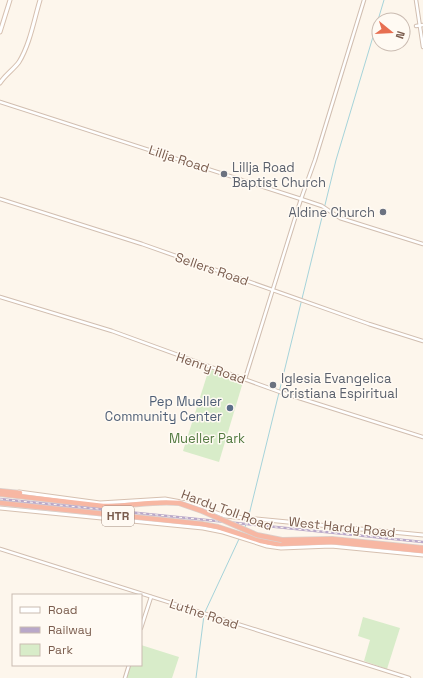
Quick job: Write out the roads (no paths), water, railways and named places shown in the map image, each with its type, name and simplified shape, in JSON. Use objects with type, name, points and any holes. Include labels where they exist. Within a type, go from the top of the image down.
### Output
[{"type":"highway","points":[[0,491],[47,499]]},
{"type":"highway","name":"Hardy Toll Road","points":[[0,494],[110,506],[152,502],[179,504],[202,511],[257,535],[282,540],[332,538],[423,548]]},
{"type":"highway","name":"Hardy Toll Road","points":[[0,506],[202,524],[218,527],[277,544],[333,542],[423,551]]},
{"type":"main road","points":[[0,32],[10,0]]},
{"type":"main road","points":[[0,83],[14,68],[22,56],[40,0]]},
{"type":"main road","name":"West Hardy Road","points":[[0,491],[100,503],[165,499],[192,504],[220,515],[423,535]]},
{"type":"main road","points":[[0,506],[195,527],[214,530],[267,546],[281,548],[331,546],[423,555]]},
{"type":"street","points":[[244,379],[317,153],[364,0]]},
{"type":"street","points":[[416,0],[423,47]]},
{"type":"street","points":[[416,26],[421,26]]},
{"type":"street","name":"Lillja Road","points":[[0,102],[301,199],[326,208],[340,218],[423,244]]},
{"type":"street","name":"Sellers Road","points":[[0,199],[142,244],[299,300],[423,341]]},
{"type":"street","name":"Henry Road","points":[[0,296],[112,331],[276,391],[423,437]]},
{"type":"street","name":"Luthe Road","points":[[0,549],[142,594]]},
{"type":"street","name":"Luthe Road","points":[[142,594],[409,678]]},
{"type":"street","points":[[142,625],[151,597]]},
{"type":"street","points":[[125,678],[129,666]]},
{"type":"waterway","points":[[245,527],[336,160],[384,0]]},
{"type":"waterway","points":[[205,612],[239,539]]},
{"type":"waterway","points":[[196,678],[204,615]]},
{"type":"railway","points":[[0,499],[423,542]]},
{"type":"place","name":"Lillja Road Baptist Church","points":[[224,174]]},
{"type":"place","name":"Aldine Church","points":[[383,212]]},
{"type":"place","name":"Iglesia Evangelica Cristiana Espiritual","points":[[273,385]]},
{"type":"place","name":"Pep Mueller Community Center","points":[[230,408]]},
{"type":"park label","name":"Mueller Park","points":[[207,438]]}]
